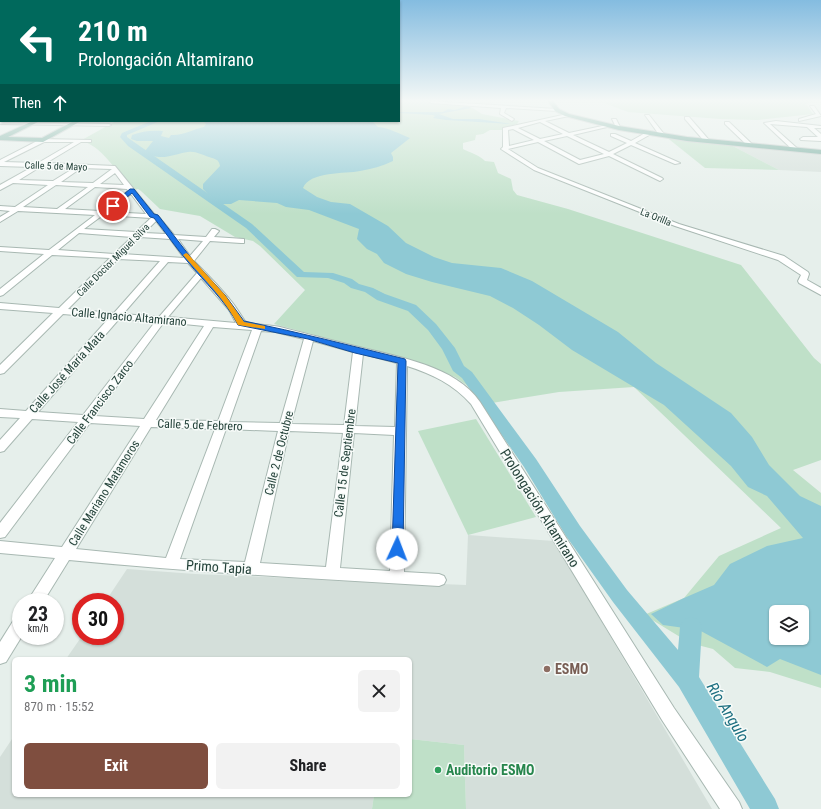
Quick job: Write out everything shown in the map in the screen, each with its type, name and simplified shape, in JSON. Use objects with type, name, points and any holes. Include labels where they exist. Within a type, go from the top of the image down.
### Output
[{"type":"main road","points":[[16,139],[43,140]]},
{"type":"main road","points":[[690,139],[821,152]]},
{"type":"street","points":[[506,139],[506,148],[549,139]]},
{"type":"street","points":[[537,139],[580,162],[587,162],[608,154],[640,139]]},
{"type":"street","points":[[578,139],[660,179]]},
{"type":"street","points":[[622,139],[677,164]]},
{"type":"street","points":[[743,139],[751,146]]},
{"type":"street","points":[[784,139],[796,150]]},
{"type":"street","points":[[803,139],[807,139]]},
{"type":"street","points":[[0,163],[43,140],[89,141]]},
{"type":"street","points":[[0,188],[80,141]]},
{"type":"street","points":[[814,146],[821,146]]},
{"type":"street","name":"La Orilla","points":[[506,148],[504,149],[506,152],[526,164],[630,207],[677,225],[781,258],[804,274],[802,281],[821,292]]},
{"type":"street","name":"Calle 5 de Mayo","points":[[0,163],[80,166],[114,169]]},
{"type":"street","points":[[0,220],[80,166]]},
{"type":"street","points":[[58,211],[95,185],[114,169],[157,216],[190,260],[222,296],[239,318],[236,324]]},
{"type":"street","points":[[11,181],[95,185],[131,189]]},
{"type":"street","points":[[0,294],[77,231],[103,213],[131,189]]},
{"type":"street","points":[[0,208],[157,216]]},
{"type":"street","name":"Calle Doctor Miguel Silva","points":[[0,371],[157,216]]},
{"type":"street","points":[[77,231],[241,241]]},
{"type":"street","points":[[190,260],[215,231]]},
{"type":"street","points":[[0,249],[190,260]]},
{"type":"street","name":"Calle José María Mata","points":[[0,448],[166,259]]},
{"type":"street","name":"Calle Francisco Zarco","points":[[0,533],[88,419],[162,319],[201,273]]},
{"type":"street","name":"Calle Ignacio Altamirano","points":[[0,306],[210,324],[236,324],[258,327]]},
{"type":"street","name":"Calle Mariano Matamoros","points":[[41,593],[210,324]]},
{"type":"street","points":[[171,564],[258,327]]},
{"type":"street","name":"Prolongación Altamirano","points":[[258,327],[275,329],[309,337],[358,351],[402,361],[430,370],[445,377],[465,391],[474,402],[668,714],[732,809]]},
{"type":"street","name":"Calle 2 de Octubre","points":[[251,569],[284,428],[309,337]]},
{"type":"street","name":"Calle 15 de Septiembre","points":[[332,574],[358,351]]},
{"type":"street","points":[[397,578],[402,361]]},
{"type":"street","name":"Calle 5 de Febrero","points":[[0,412],[148,423],[401,431]]},
{"type":"street","name":"Primo Tapia","points":[[0,547],[171,564],[439,580]]},
{"type":"street","points":[[0,656],[12,637]]},
{"type":"shaded area","points":[[727,143],[821,153],[821,172],[779,170]]},
{"type":"shaded area","points":[[468,535],[554,541],[712,809],[466,809],[464,745],[412,739],[412,657],[67,657],[76,645],[124,645],[124,593],[111,593],[127,569],[195,574],[466,585]]},
{"type":"shaded area","points":[[12,739],[12,797],[374,797],[372,809],[0,809],[0,757]]},
{"type":"green space","points":[[84,139],[475,139],[463,143],[463,149],[485,161],[494,162],[498,173],[511,179],[513,190],[517,195],[568,209],[741,265],[814,358],[821,364],[821,460],[793,470],[821,493],[821,688],[770,672],[735,668],[713,649],[690,643],[644,615],[684,598],[719,556],[781,528],[634,387],[559,392],[492,403],[455,377],[366,349],[274,324],[305,290],[260,246],[253,241],[235,237],[200,216],[160,209],[138,189],[132,191],[109,160],[95,147],[80,141]]},
{"type":"green space","points":[[668,139],[689,139],[727,143],[779,170],[705,168]]},
{"type":"green space","points":[[476,419],[536,517],[468,535],[418,431]]},
{"type":"green space","name":"Auditorio ESMO","points":[[412,739],[464,745],[466,809],[372,809],[374,797],[412,797]]},
{"type":"water","points":[[131,139],[409,139],[391,153],[393,161],[381,166],[364,170],[320,176],[307,183],[303,188],[317,197],[331,202],[350,204],[388,226],[406,243],[434,257],[452,263],[501,268],[532,281],[618,332],[656,363],[731,413],[752,437],[769,465],[800,496],[821,506],[821,675],[780,659],[767,667],[699,630],[663,625],[651,614],[714,585],[730,564],[767,546],[803,538],[767,496],[748,487],[731,466],[664,405],[572,350],[539,325],[513,308],[490,296],[406,274],[384,263],[377,254],[367,249],[357,239],[359,229],[309,210],[286,207],[277,203],[239,200],[231,204],[222,204],[203,189],[203,184],[220,166],[219,162],[199,153],[191,152],[166,157],[150,155],[145,151],[153,141],[137,141]]},
{"type":"waterway","points":[[126,139],[131,144],[249,226],[301,275],[329,275],[348,281],[355,286],[369,290],[381,297],[412,308],[432,327],[448,348],[458,368],[467,375],[530,463],[573,531],[620,596],[687,679]]},
{"type":"waterway","name":"Río Angulo","points":[[687,679],[691,627]]},
{"type":"waterway","name":"Río Angulo","points":[[687,679],[765,809]]},
{"type":"slow traffic","points":[[186,255],[222,296],[239,318],[241,323],[262,328]]},
{"type":"place","name":"ESMO","points":[[547,669]]},
{"type":"place","name":"Auditorio ESMO","points":[[438,770]]},
{"type":"route","points":[[113,206],[132,191],[152,216],[156,216],[190,260],[222,296],[239,318],[241,323],[309,337],[358,351],[402,361],[397,549]]}]
